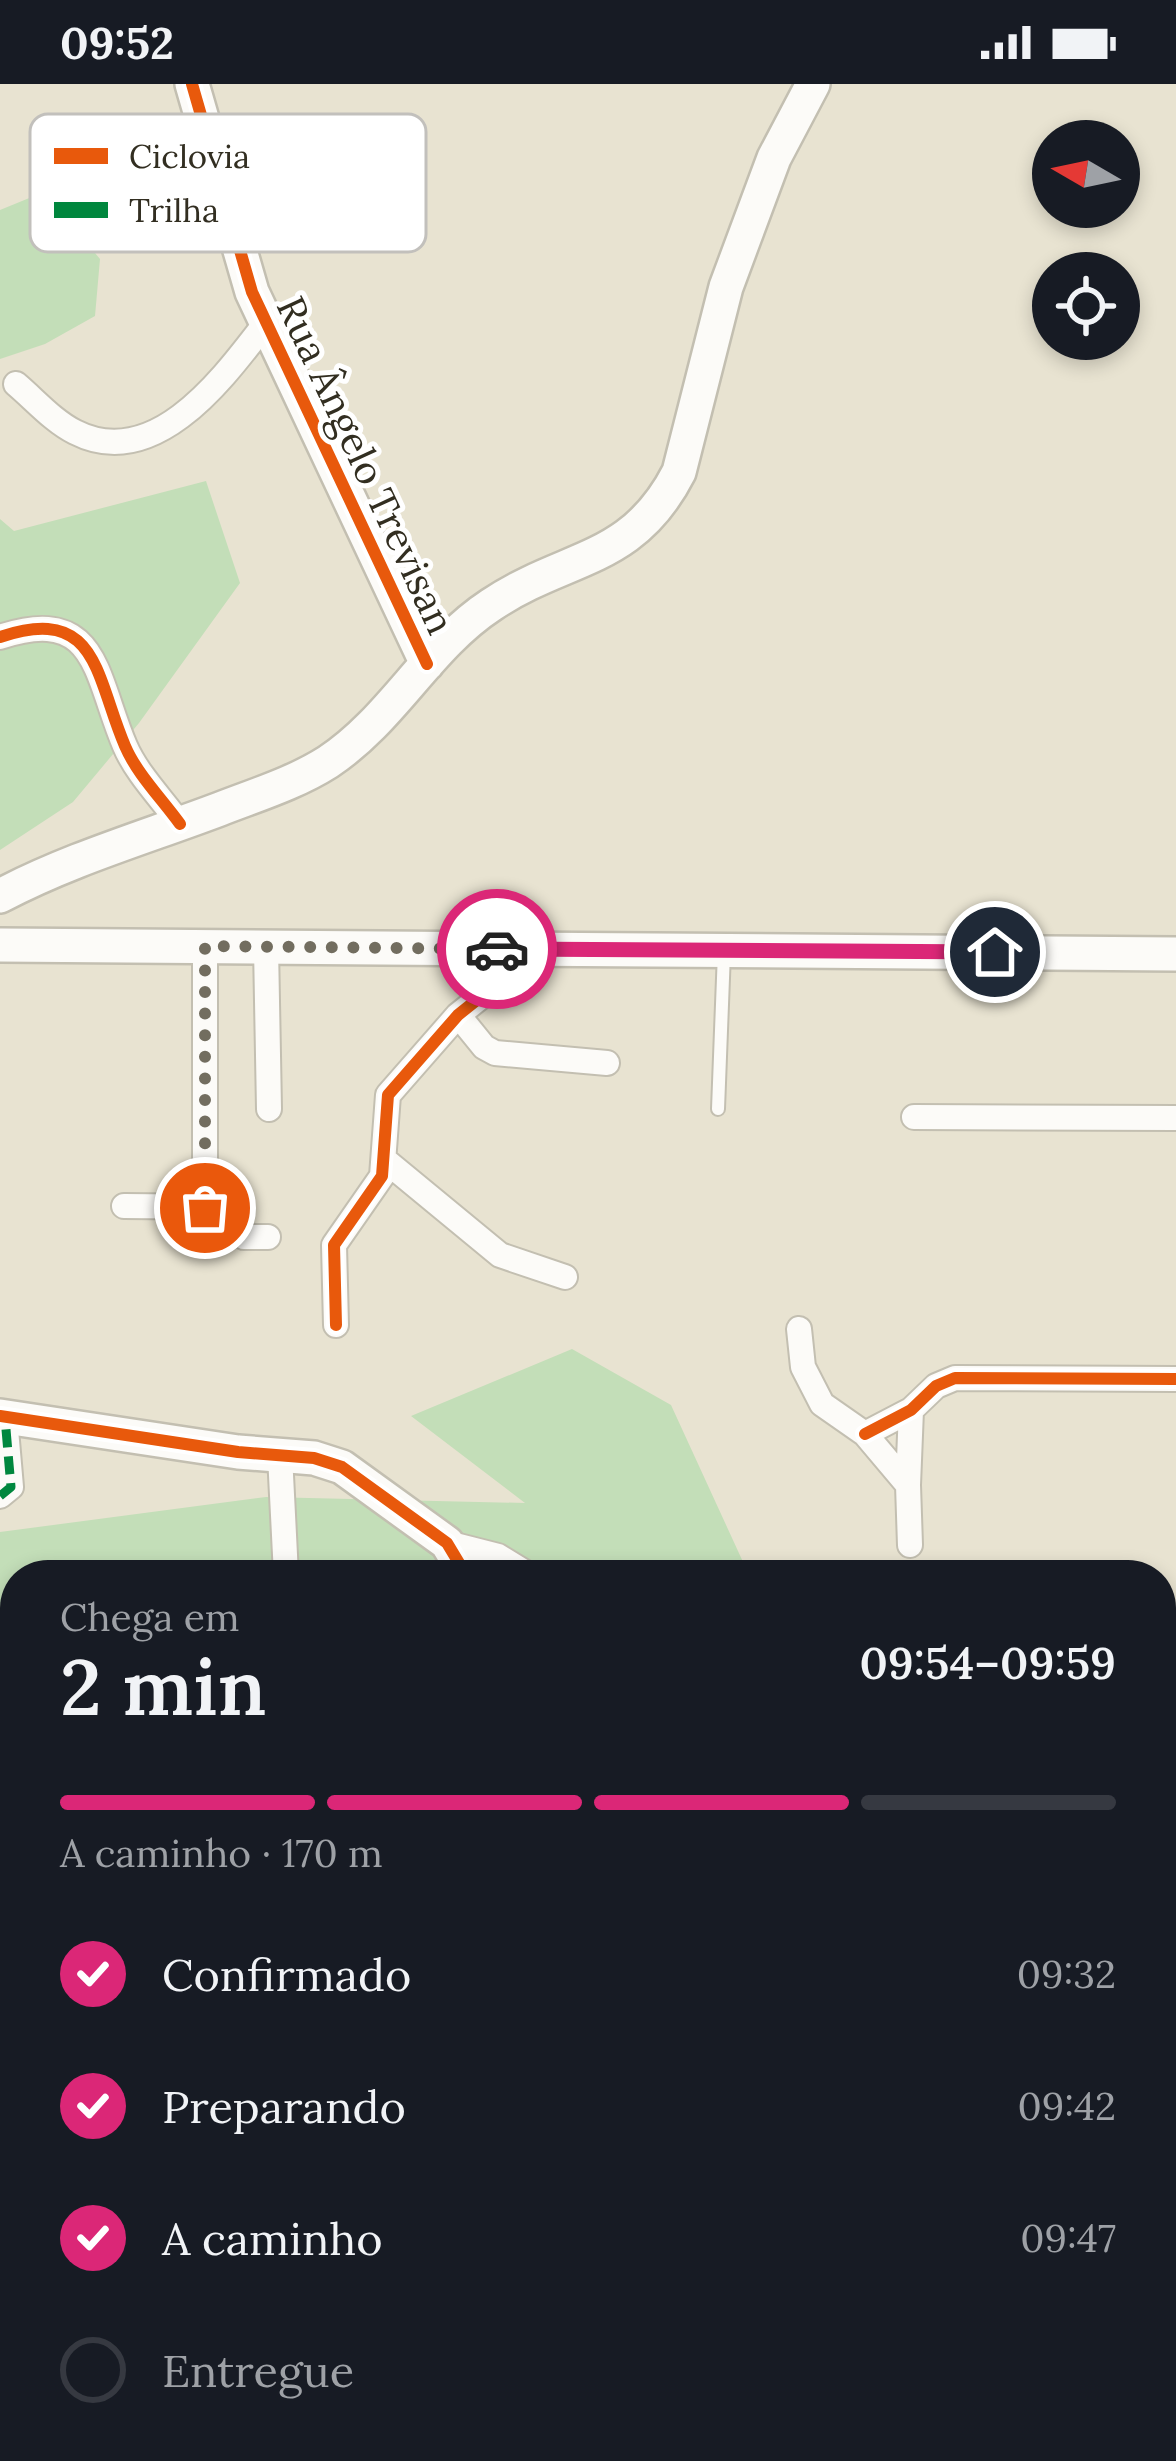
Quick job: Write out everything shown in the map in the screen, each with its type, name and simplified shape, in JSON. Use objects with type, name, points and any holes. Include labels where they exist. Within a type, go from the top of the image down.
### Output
[{"type":"main road","name":"Rua Ângelo Trevisan","points":[[192,84],[200,114]]},
{"type":"main road","points":[[0,896],[62,866],[272,790],[324,764],[383,717],[471,619],[634,533],[667,496],[679,472],[726,287],[774,158],[813,84]]},
{"type":"main road","name":"Rua Ângelo Trevisan","points":[[238,252],[265,324],[428,664]]},
{"type":"main road","points":[[0,945],[1176,954]]},
{"type":"main road","points":[[2,1417],[342,1467],[447,1543],[457,1560]]},
{"type":"street","points":[[16,384],[76,433],[99,441],[122,441],[179,418],[238,359],[265,324]]},
{"type":"street","points":[[0,638],[42,626],[73,636],[96,668],[127,751],[180,824]]},
{"type":"street","points":[[205,946],[205,1208]]},
{"type":"street","points":[[266,947],[269,1109]]},
{"type":"street","points":[[336,1325],[334,1245],[376,1188],[386,1161],[388,1095],[524,949]]},
{"type":"street","points":[[458,1015],[484,1047],[495,1053],[607,1063]]},
{"type":"street","points":[[914,1118],[1176,1118]]},
{"type":"street","points":[[386,1161],[500,1256],[565,1277]]},
{"type":"street","points":[[124,1206],[226,1208],[244,1237],[268,1237]]},
{"type":"street","points":[[799,1329],[803,1367],[812,1388],[833,1414],[865,1434],[908,1485]]},
{"type":"street","points":[[865,1434],[911,1410],[936,1386],[970,1376],[1176,1379]]},
{"type":"street","points":[[910,1545],[911,1410]]},
{"type":"street","points":[[0,1496],[11,1487],[2,1417]]},
{"type":"street","points":[[280,1455],[285,1560]]},
{"type":"street","points":[[447,1543],[505,1560]]},
{"type":"lane","points":[[718,1109],[724,950]]},
{"type":"green space","points":[[30,198],[30,252],[94,252],[100,259],[95,316],[45,344],[0,359],[0,210]]},
{"type":"green space","points":[[206,481],[240,583],[139,723],[73,802],[0,850],[0,519],[14,531]]},
{"type":"green space","points":[[572,1349],[671,1405],[742,1560],[0,1560],[0,1532],[266,1497],[525,1503],[411,1416]]},
{"type":"marked path","points":[[0,1496],[11,1487],[5,1418]]},
{"type":"cycle path","points":[[192,84],[201,114]]},
{"type":"cycle path","points":[[240,252],[252,292],[427,664]]},
{"type":"cycle path","points":[[0,637],[32,629],[57,630],[75,639],[98,672],[130,756],[180,824]]},
{"type":"cycle path","points":[[336,1325],[334,1245],[382,1176],[388,1095],[524,949]]},
{"type":"cycle path","points":[[865,1434],[911,1410],[936,1386],[955,1378],[1176,1379]]},
{"type":"cycle path","points":[[0,1416],[238,1452],[314,1458],[342,1467],[447,1543],[457,1560]]},
{"type":"way so far","points":[[205,1208],[205,946],[497,949]]},
{"type":"route","points":[[497,949],[995,952]]}]
